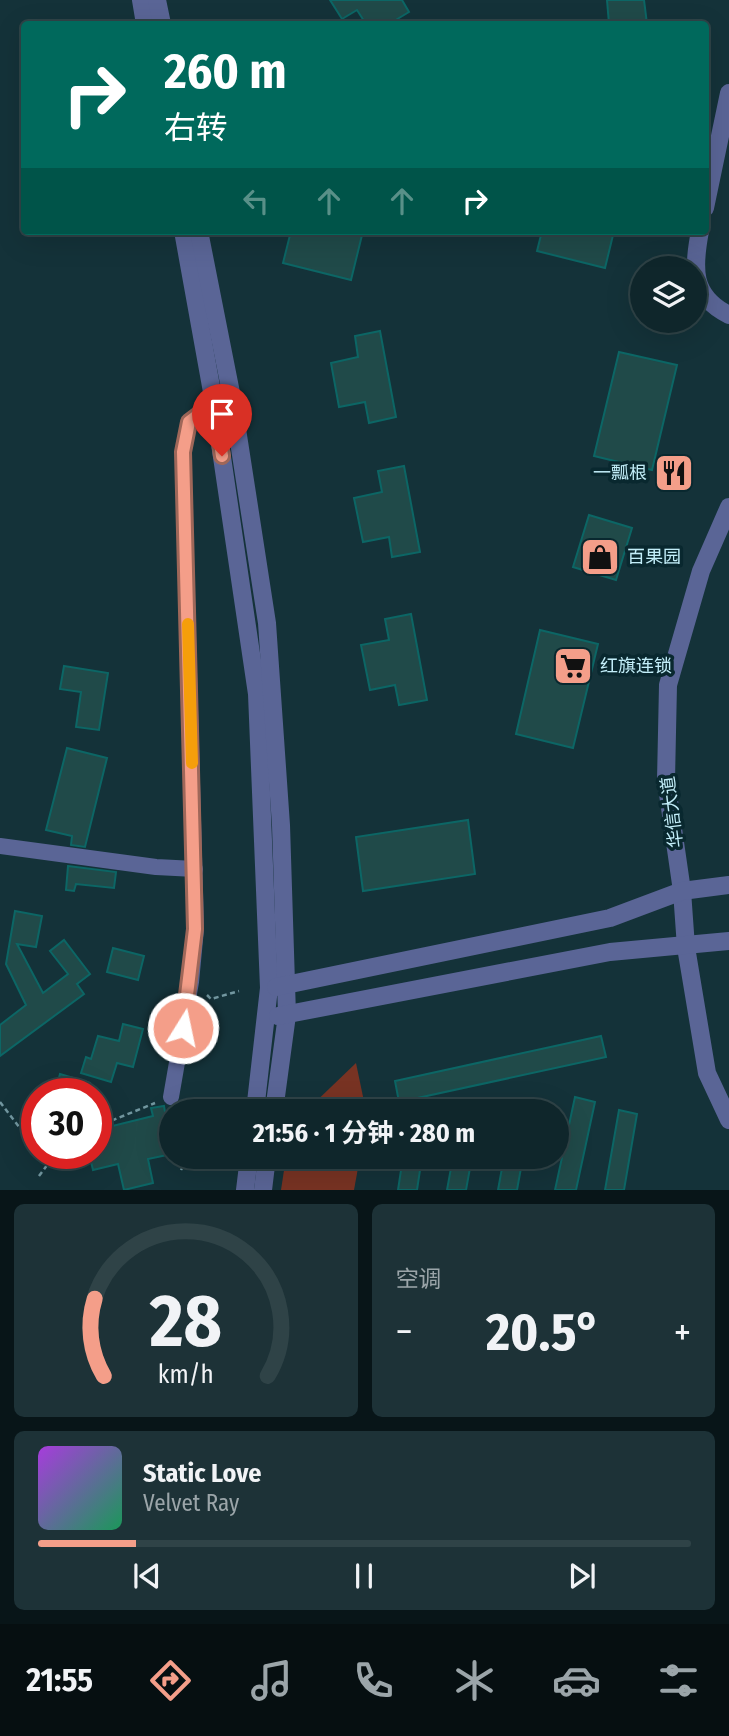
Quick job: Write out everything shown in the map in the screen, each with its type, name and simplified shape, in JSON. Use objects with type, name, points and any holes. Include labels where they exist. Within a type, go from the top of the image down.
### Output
[{"type":"street","points":[[141,0],[144,21]]},
{"type":"street","points":[[157,0],[161,21]]},
{"type":"street","points":[[709,189],[729,93]]},
{"type":"street","points":[[184,235],[214,403],[257,694],[278,986],[287,1015],[276,1099]]},
{"type":"street","points":[[200,235],[233,403],[267,623],[281,825],[278,986],[268,1018],[257,1099]]},
{"type":"street","points":[[700,235],[695,256],[698,286],[712,306],[729,314]]},
{"type":"street","points":[[171,1097],[191,982],[195,929],[183,452],[189,422],[214,403]]},
{"type":"street","name":"华信大道","points":[[729,507],[701,571],[668,685],[666,780],[682,891],[686,947],[707,1073],[729,1120]]},
{"type":"street","points":[[0,846],[156,867],[195,869]]},
{"type":"street","points":[[278,986],[610,918],[682,891],[729,885]]},
{"type":"street","points":[[268,1018],[610,952],[729,941]]},
{"type":"street","points":[[245,1190],[248,1169]]},
{"type":"street","points":[[263,1190],[266,1169]]},
{"type":"path","points":[[191,982],[211,999],[239,991]]},
{"type":"path","points":[[112,1121],[171,1097]]},
{"type":"path","points":[[0,1102],[21,1129]]},
{"type":"path","points":[[39,1176],[43,1169]]},
{"type":"shaded area","points":[[356,1063],[364,1099],[318,1099]]},
{"type":"shaded area","points":[[284,1169],[358,1169],[354,1190],[281,1190]]},
{"type":"building","points":[[330,0],[402,0],[409,12],[394,21],[364,21],[357,10],[342,19]]},
{"type":"building","points":[[607,0],[644,0],[647,21],[609,21]]},
{"type":"building","points":[[290,235],[362,235],[351,280],[283,263]]},
{"type":"building","points":[[541,235],[613,235],[605,268],[537,251]]},
{"type":"building","points":[[380,331],[396,417],[369,423],[365,402],[339,407],[331,363],[358,357],[355,336]]},
{"type":"building","points":[[619,352],[677,365],[652,470],[594,456]]},
{"type":"building","points":[[404,466],[420,552],[392,557],[389,537],[363,542],[354,498],[382,492],[378,471]]},
{"type":"building","points":[[589,515],[632,528],[616,580],[573,567]]},
{"type":"building","points":[[411,614],[427,700],[399,705],[395,685],[370,690],[361,645],[389,640],[385,619]]},
{"type":"building","points":[[540,630],[598,644],[573,748],[516,734]]},
{"type":"building","points":[[64,666],[108,673],[99,730],[76,727],[81,692],[60,689]]},
{"type":"building","points":[[67,748],[107,758],[85,847],[71,845],[72,836],[46,830]]},
{"type":"building","points":[[468,820],[475,874],[363,891],[356,837]]},
{"type":"building","points":[[68,866],[116,872],[114,888],[76,884],[74,891],[66,890]]},
{"type":"building","points":[[15,911],[42,916],[36,947],[17,944],[43,993],[68,974],[50,951],[64,940],[90,974],[77,984],[84,994],[0,1056],[0,1025],[26,1005],[6,964]]},
{"type":"building","points":[[113,948],[144,956],[138,980],[107,972]]},
{"type":"building","points":[[123,1024],[143,1029],[133,1067],[117,1063],[112,1079],[81,1073],[86,1057],[91,1059],[98,1036],[119,1041]]},
{"type":"building","points":[[601,1036],[606,1057],[413,1099],[398,1099],[395,1081]]},
{"type":"building","points":[[575,1097],[595,1102],[576,1190],[555,1190],[560,1169],[569,1169],[569,1125]]},
{"type":"building","points":[[159,1107],[159,1157],[148,1159],[153,1183],[124,1190],[118,1164],[112,1165],[112,1126],[153,1116],[151,1108]]},
{"type":"building","points":[[619,1110],[637,1114],[624,1190],[605,1190]]},
{"type":"building","points":[[401,1169],[420,1169],[417,1190],[398,1190]]},
{"type":"building","points":[[451,1169],[470,1169],[466,1190],[447,1190]]},
{"type":"building","points":[[502,1169],[521,1169],[517,1190],[498,1190]]},
{"type":"slow traffic","points":[[188,624],[192,763]]},
{"type":"place","name":"一瓢根","points":[[674,473]]},
{"type":"place","name":"百果园","points":[[600,557]]},
{"type":"place","name":"红旗连锁","points":[[573,666]]},
{"type":"route","points":[[183,1028],[191,982],[195,929],[183,452],[189,422],[214,403],[222,456]]}]
